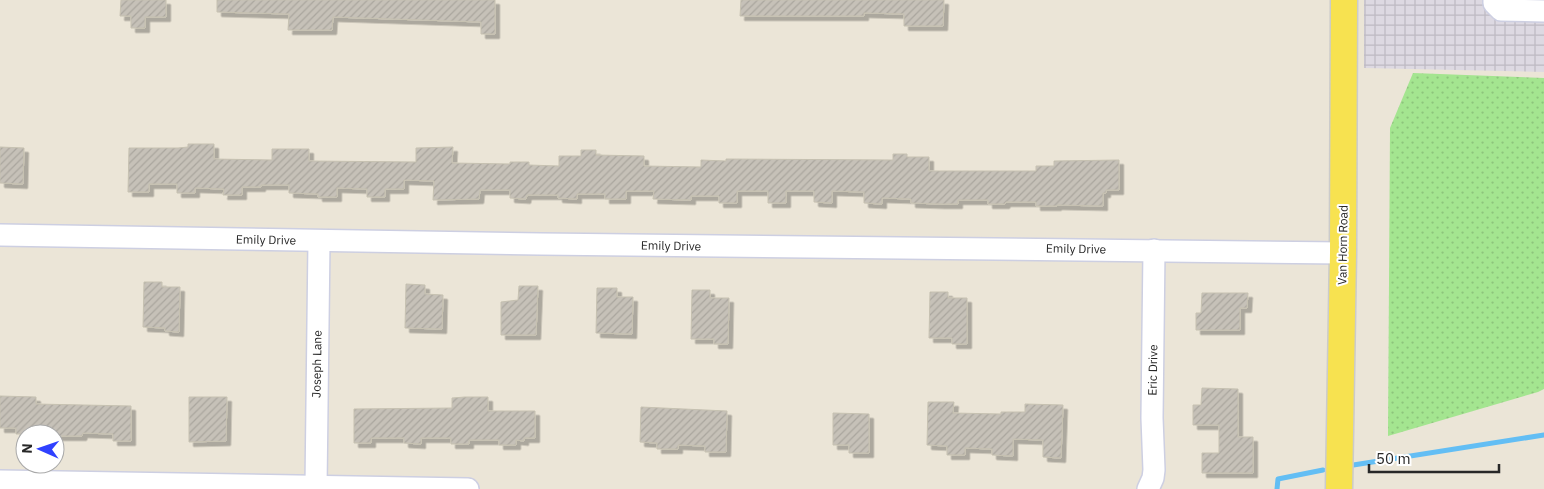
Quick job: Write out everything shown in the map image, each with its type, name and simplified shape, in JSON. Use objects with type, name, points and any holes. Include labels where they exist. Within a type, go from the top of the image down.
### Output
[{"type":"main road","name":"Van Horn Road","points":[[1339,489],[1343,253],[1344,0]]},
{"type":"street","points":[[1494,0],[1494,3],[1501,10],[1544,11]]},
{"type":"street","name":"Emily Drive","points":[[0,236],[1343,253]]},
{"type":"street","name":"Joseph Lane","points":[[316,487],[319,241]]},
{"type":"street","name":"Eric Drive","points":[[1148,489],[1154,470],[1152,418],[1154,250]]},
{"type":"street","points":[[0,481],[33,485],[468,489]]},
{"type":"shaded area","points":[[1364,0],[1544,0],[1544,72],[1364,68]]},
{"type":"green space","points":[[1413,73],[1544,78],[1544,389],[1388,436],[1390,128]]},
{"type":"building","points":[[121,0],[166,0],[166,17],[145,17],[145,28],[131,28],[131,16],[120,16]]},
{"type":"building","points":[[217,0],[495,0],[495,34],[481,34],[481,22],[333,17],[332,30],[288,30],[289,14],[217,12]]},
{"type":"building","points":[[741,0],[944,0],[943,26],[904,26],[904,14],[864,13],[864,16],[740,16]]},
{"type":"building","points":[[188,144],[214,144],[214,159],[272,160],[272,149],[309,149],[309,161],[416,162],[416,148],[453,147],[452,163],[510,164],[510,162],[529,162],[529,165],[559,166],[559,156],[581,156],[581,150],[596,150],[596,155],[644,156],[644,166],[701,167],[701,160],[726,161],[726,159],[893,160],[893,154],[907,154],[907,157],[929,157],[929,171],[1036,171],[1036,166],[1054,166],[1054,161],[1119,160],[1119,190],[1106,190],[1106,193],[1103,193],[1103,206],[1036,206],[1036,202],[988,204],[988,200],[958,200],[958,204],[911,203],[911,199],[882,198],[882,204],[864,203],[864,192],[832,191],[832,203],[814,202],[814,191],[786,191],[786,203],[768,203],[768,191],[737,191],[737,203],[719,203],[719,196],[691,196],[691,200],[653,199],[654,191],[626,191],[626,199],[605,199],[605,194],[577,194],[577,199],[558,198],[558,195],[527,195],[526,199],[510,198],[510,190],[480,190],[479,199],[433,200],[434,181],[404,180],[404,189],[385,189],[385,197],[367,197],[367,189],[337,188],[337,197],[318,197],[318,194],[289,193],[289,185],[242,187],[242,195],[223,195],[224,189],[195,188],[195,193],[177,193],[177,184],[149,184],[149,192],[128,192],[129,148],[178,148],[188,147]]},
{"type":"building","points":[[0,147],[24,148],[23,184],[0,183]]},
{"type":"building","points":[[144,282],[162,282],[162,287],[180,287],[179,332],[165,331],[165,328],[143,327]]},
{"type":"building","points":[[406,284],[425,285],[425,294],[443,295],[442,329],[405,328]]},
{"type":"building","points":[[519,286],[538,286],[536,335],[501,335],[501,302],[518,300]]},
{"type":"building","points":[[597,288],[617,288],[617,297],[633,297],[632,334],[596,333]]},
{"type":"building","points":[[692,290],[710,290],[710,298],[729,298],[728,344],[714,344],[714,339],[691,339]]},
{"type":"building","points":[[930,292],[948,292],[948,298],[967,298],[967,344],[952,344],[952,338],[929,338]]},
{"type":"building","points":[[1202,293],[1248,293],[1247,308],[1240,308],[1240,330],[1196,330],[1196,313],[1201,313]]},
{"type":"building","points":[[1202,388],[1238,389],[1238,437],[1253,437],[1253,473],[1202,473],[1202,453],[1219,453],[1219,425],[1193,425],[1193,405],[1201,405]]},
{"type":"building","points":[[0,396],[36,397],[36,404],[131,406],[131,441],[113,441],[113,434],[83,433],[82,436],[65,436],[65,424],[15,424],[15,428],[0,428]]},
{"type":"building","points":[[189,397],[227,397],[226,441],[189,442]]},
{"type":"building","points":[[488,397],[488,411],[535,411],[535,438],[524,438],[524,441],[516,440],[516,445],[499,445],[499,440],[469,440],[469,444],[451,444],[451,438],[421,438],[421,444],[404,443],[404,438],[371,438],[371,443],[354,443],[354,409],[452,408],[452,398]]},
{"type":"building","points":[[928,402],[954,402],[953,413],[1001,414],[1001,412],[1025,412],[1025,404],[1063,405],[1061,458],[1043,457],[1043,440],[1013,439],[1013,456],[992,455],[992,449],[965,448],[965,455],[947,455],[947,446],[927,445]]},
{"type":"building","points":[[641,407],[727,411],[726,452],[705,452],[705,446],[678,445],[678,449],[657,449],[657,443],[640,442]]},
{"type":"building","points":[[833,413],[869,414],[869,453],[849,453],[849,445],[833,445]]},
{"type":"waterway","points":[[1347,466],[1544,435]]},
{"type":"waterway","points":[[1277,489],[1278,479],[1323,470]]}]
